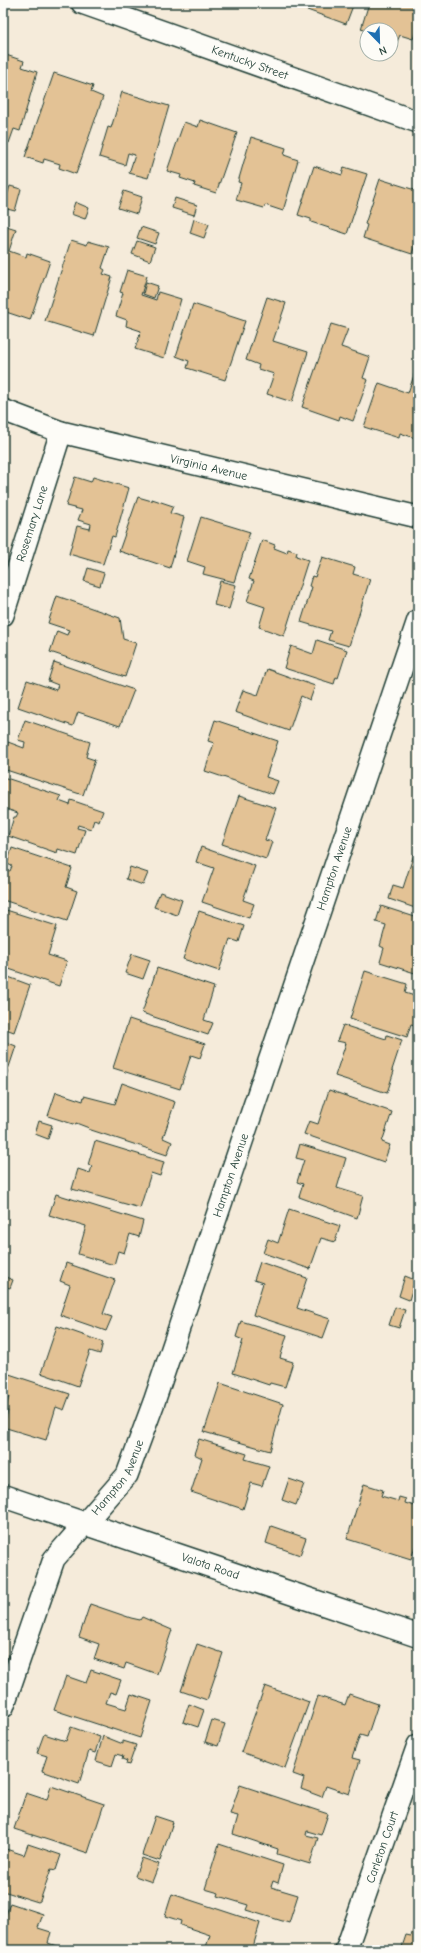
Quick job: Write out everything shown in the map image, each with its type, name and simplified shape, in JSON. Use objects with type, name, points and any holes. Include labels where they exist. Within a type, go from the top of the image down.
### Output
[{"type":"street","name":"Kentucky Street","points":[[82,3],[418,122]]},
{"type":"street","name":"Virginia Avenue","points":[[3,410],[61,432],[418,517]]},
{"type":"street","name":"Rosemary Lane","points":[[3,615],[61,432]]},
{"type":"street","name":"Hampton Avenue","points":[[3,1707],[54,1559],[127,1475],[154,1402],[418,620]]},
{"type":"street","name":"Valota Road","points":[[3,1496],[418,1636]]},
{"type":"street","name":"Carleton Court","points":[[346,1950],[418,1745]]},
{"type":"building","points":[[297,3],[354,3],[346,24],[296,6]]},
{"type":"building","points":[[369,3],[418,3],[418,26],[413,39],[400,35],[399,37],[399,22],[363,22]]},
{"type":"building","points":[[3,54],[24,61],[22,67],[37,72],[20,131],[14,129],[9,143],[3,141]]},
{"type":"building","points":[[54,73],[93,86],[91,92],[103,97],[76,174],[59,168],[60,164],[44,159],[43,163],[25,157]]},
{"type":"building","points":[[122,92],[169,106],[148,178],[129,173],[135,155],[128,153],[125,165],[99,157],[108,127],[111,128]]},
{"type":"building","points":[[200,120],[237,133],[216,193],[194,186],[195,183],[180,178],[181,175],[167,171],[184,122],[198,127]]},
{"type":"building","points":[[251,137],[286,148],[284,155],[298,160],[283,211],[265,205],[264,208],[236,200],[241,183],[238,182]]},
{"type":"building","points":[[314,166],[342,175],[344,167],[367,174],[347,234],[311,222],[311,219],[298,215]]},
{"type":"building","points":[[380,179],[418,191],[418,235],[412,254],[363,238],[367,225],[365,224]]},
{"type":"building","points":[[10,186],[21,189],[15,211],[3,208]]},
{"type":"building","points":[[124,191],[142,197],[137,214],[118,208]]},
{"type":"building","points":[[175,198],[197,205],[194,215],[172,208]]},
{"type":"building","points":[[75,202],[89,208],[85,219],[71,214]]},
{"type":"building","points":[[194,219],[209,224],[204,238],[190,233]]},
{"type":"building","points":[[3,225],[16,229],[9,251],[26,257],[27,253],[50,261],[30,320],[6,312],[7,310],[3,308]]},
{"type":"building","points":[[141,227],[159,233],[155,244],[137,238]]},
{"type":"building","points":[[71,240],[87,245],[88,241],[109,247],[102,268],[105,270],[103,274],[112,277],[94,336],[45,321]]},
{"type":"building","points":[[137,241],[155,247],[150,261],[132,254]]},
{"type":"building","points":[[127,270],[147,276],[141,295],[156,300],[158,292],[181,299],[164,358],[135,349],[141,331],[126,326],[127,320],[116,316],[123,293],[120,292]]},
{"type":"building","points":[[146,282],[158,286],[154,298],[143,294]]},
{"type":"building","points":[[267,297],[286,303],[273,341],[308,352],[292,402],[267,394],[274,374],[258,369],[259,365],[246,360]]},
{"type":"building","points":[[193,304],[245,321],[225,380],[187,368],[189,361],[176,356]]},
{"type":"building","points":[[331,324],[348,329],[341,347],[370,357],[363,378],[368,380],[353,421],[340,416],[339,420],[302,407]]},
{"type":"building","points":[[418,363],[418,439],[400,433],[399,438],[364,427],[379,383],[408,393]]},
{"type":"building","points":[[75,477],[91,482],[93,477],[129,488],[115,537],[112,536],[103,564],[69,554],[77,526],[90,529],[91,524],[78,520],[82,510],[66,506]]},
{"type":"building","points":[[138,497],[152,501],[152,499],[173,506],[170,513],[184,517],[170,568],[119,551]]},
{"type":"building","points":[[201,517],[250,532],[234,582],[203,574],[205,567],[187,561]]},
{"type":"building","points":[[262,540],[275,545],[274,548],[287,553],[288,549],[297,552],[296,556],[308,560],[284,636],[259,627],[265,607],[247,601],[254,581],[249,579]]},
{"type":"building","points":[[322,557],[355,567],[353,574],[370,579],[349,646],[328,640],[331,631],[301,622],[312,587],[309,586],[312,576],[315,577]]},
{"type":"building","points":[[88,568],[104,573],[100,586],[84,581]]},
{"type":"building","points":[[220,581],[236,585],[229,609],[214,605]]},
{"type":"building","points":[[57,596],[120,618],[123,639],[136,643],[125,677],[50,652],[57,631],[67,635],[69,630],[48,623]]},
{"type":"building","points":[[317,640],[347,650],[338,678],[336,677],[334,684],[284,668],[291,646],[313,654]]},
{"type":"building","points":[[54,662],[134,690],[120,726],[78,712],[73,726],[18,707],[27,680],[56,690],[58,685],[48,681]]},
{"type":"building","points":[[267,669],[315,686],[310,700],[301,696],[289,731],[235,712],[243,690],[258,695]]},
{"type":"building","points":[[25,720],[90,742],[86,757],[95,760],[83,795],[3,769],[3,757],[8,742],[24,748],[25,742],[18,740]]},
{"type":"building","points":[[215,720],[278,741],[266,777],[278,781],[273,794],[205,771],[214,743],[208,741]]},
{"type":"building","points":[[3,777],[61,796],[59,801],[70,805],[71,800],[103,811],[99,822],[94,820],[91,829],[78,825],[77,828],[85,830],[77,855],[58,849],[57,853],[8,836],[14,817],[16,817],[18,813],[3,808]]},
{"type":"building","points":[[239,796],[276,808],[265,840],[272,842],[266,859],[222,844]]},
{"type":"building","points":[[201,847],[255,866],[243,900],[254,904],[249,918],[202,902],[214,868],[196,862]]},
{"type":"building","points":[[12,848],[72,868],[66,887],[77,891],[67,921],[3,900],[3,869],[10,871],[12,866],[7,864]]},
{"type":"building","points":[[414,854],[418,855],[418,909],[389,899],[393,885],[403,888]]},
{"type":"building","points":[[130,867],[148,873],[143,885],[126,879]]},
{"type":"building","points":[[160,892],[182,900],[177,915],[154,907]]},
{"type":"building","points":[[381,906],[418,918],[418,974],[380,962],[384,948],[380,946],[386,925],[376,922]]},
{"type":"building","points":[[3,909],[57,926],[48,955],[67,961],[59,986],[3,967]]},
{"type":"building","points":[[199,911],[244,926],[239,942],[230,939],[219,971],[183,959]]},
{"type":"building","points":[[132,954],[150,960],[143,979],[125,973]]},
{"type":"building","points":[[157,968],[214,987],[204,1020],[213,1023],[208,1035],[142,1013]]},
{"type":"building","points":[[365,971],[407,984],[405,993],[418,997],[418,1026],[411,1024],[407,1037],[350,1019]]},
{"type":"building","points":[[3,975],[30,985],[14,1032],[3,1028]]},
{"type":"building","points":[[129,1019],[205,1044],[200,1058],[191,1055],[180,1089],[113,1068]]},
{"type":"building","points":[[343,1025],[386,1039],[387,1035],[402,1040],[392,1070],[394,1071],[387,1093],[335,1076],[346,1043],[337,1041]]},
{"type":"building","points":[[3,1041],[16,1046],[3,1085]]},
{"type":"building","points":[[122,1083],[175,1102],[163,1138],[172,1142],[167,1155],[88,1129],[89,1128],[76,1123],[76,1125],[48,1116],[56,1092],[83,1101],[84,1096],[115,1104]]},
{"type":"building","points":[[329,1090],[392,1112],[382,1142],[390,1145],[384,1162],[304,1134],[309,1121],[318,1124]]},
{"type":"building","points":[[39,1121],[52,1125],[48,1139],[35,1134]]},
{"type":"building","points":[[95,1141],[164,1162],[160,1176],[151,1173],[140,1208],[72,1189],[78,1169],[90,1173],[92,1166],[88,1165]]},
{"type":"building","points":[[300,1144],[346,1158],[337,1188],[363,1196],[357,1218],[299,1197],[303,1184],[297,1182],[304,1160],[296,1158]]},
{"type":"building","points":[[56,1194],[143,1221],[139,1237],[130,1234],[124,1253],[118,1251],[114,1265],[78,1254],[86,1226],[49,1215]]},
{"type":"building","points":[[289,1209],[340,1226],[335,1242],[321,1238],[310,1269],[263,1253],[268,1239],[278,1243]]},
{"type":"building","points":[[260,1262],[307,1278],[297,1308],[330,1319],[323,1338],[253,1315],[263,1283],[254,1280]]},
{"type":"building","points":[[66,1263],[115,1280],[103,1314],[112,1317],[106,1331],[60,1315],[70,1285],[60,1281]]},
{"type":"building","points":[[3,1276],[13,1280],[10,1288],[3,1286]]},
{"type":"building","points":[[405,1276],[415,1280],[409,1300],[399,1296]]},
{"type":"building","points":[[395,1307],[405,1310],[399,1328],[389,1325]]},
{"type":"building","points":[[241,1321],[287,1335],[280,1358],[293,1362],[285,1387],[270,1383],[269,1385],[233,1373],[243,1340],[236,1337]]},
{"type":"building","points":[[57,1326],[103,1342],[100,1354],[90,1351],[78,1386],[41,1373]]},
{"type":"building","points":[[3,1372],[70,1394],[64,1410],[56,1407],[46,1440],[3,1427],[8,1411],[5,1410],[9,1397],[3,1395]]},
{"type":"building","points":[[220,1383],[283,1404],[270,1451],[204,1432]]},
{"type":"building","points":[[199,1439],[247,1454],[245,1459],[269,1466],[262,1486],[251,1483],[243,1509],[191,1492],[202,1458],[194,1454]]},
{"type":"building","points":[[289,1479],[304,1484],[296,1505],[282,1500]]},
{"type":"building","points":[[364,1484],[383,1490],[381,1496],[398,1501],[399,1497],[406,1499],[405,1503],[418,1507],[418,1538],[411,1559],[347,1539]]},
{"type":"building","points":[[271,1526],[306,1538],[300,1555],[266,1543]]},
{"type":"building","points":[[90,1604],[131,1618],[140,1620],[142,1617],[172,1630],[157,1674],[126,1663],[124,1669],[94,1659],[99,1644],[79,1637]]},
{"type":"building","points":[[197,1644],[223,1653],[207,1700],[181,1691]]},
{"type":"building","points":[[91,1670],[121,1680],[116,1694],[110,1692],[106,1703],[126,1709],[131,1694],[152,1701],[140,1738],[54,1710],[66,1676],[86,1683]]},
{"type":"building","points":[[265,1686],[309,1702],[285,1768],[241,1752]]},
{"type":"building","points":[[349,1694],[378,1704],[367,1737],[360,1735],[352,1758],[360,1760],[349,1794],[326,1786],[322,1797],[301,1789],[304,1778],[293,1774],[318,1696],[345,1705]]},
{"type":"building","points":[[189,1704],[204,1710],[198,1727],[183,1722]]},
{"type":"building","points":[[212,1720],[225,1724],[218,1746],[205,1742]]},
{"type":"building","points":[[71,1727],[100,1737],[95,1753],[89,1751],[79,1784],[42,1771],[47,1756],[37,1753],[44,1734],[66,1741]]},
{"type":"building","points":[[103,1736],[123,1744],[123,1741],[136,1745],[129,1765],[126,1764],[127,1761],[122,1759],[123,1756],[116,1754],[112,1766],[96,1761]]},
{"type":"building","points":[[240,1785],[328,1814],[321,1835],[307,1831],[306,1835],[318,1838],[310,1864],[277,1854],[278,1849],[233,1834],[238,1816],[230,1814]]},
{"type":"building","points":[[51,1786],[104,1804],[88,1853],[14,1829],[26,1793],[47,1800]]},
{"type":"building","points":[[155,1816],[173,1822],[160,1861],[142,1855]]},
{"type":"building","points":[[28,1844],[61,1855],[56,1870],[51,1869],[40,1901],[38,1902],[3,1891],[3,1858],[6,1849],[24,1855]]},
{"type":"building","points":[[219,1844],[283,1865],[278,1883],[273,1881],[271,1887],[298,1895],[289,1923],[246,1910],[248,1905],[218,1896],[219,1893],[205,1889]]},
{"type":"building","points":[[142,1858],[159,1864],[152,1882],[135,1876]]},
{"type":"building","points":[[172,1894],[260,1923],[253,1947],[262,1950],[205,1950],[210,1935],[180,1925],[181,1921],[165,1916]]},
{"type":"building","points":[[10,1903],[43,1914],[38,1928],[51,1932],[48,1943],[62,1948],[61,1950],[3,1950],[3,1918],[5,1918]]},
{"type":"building","points":[[418,1917],[418,1950],[401,1950],[406,1935],[411,1936]]}]
